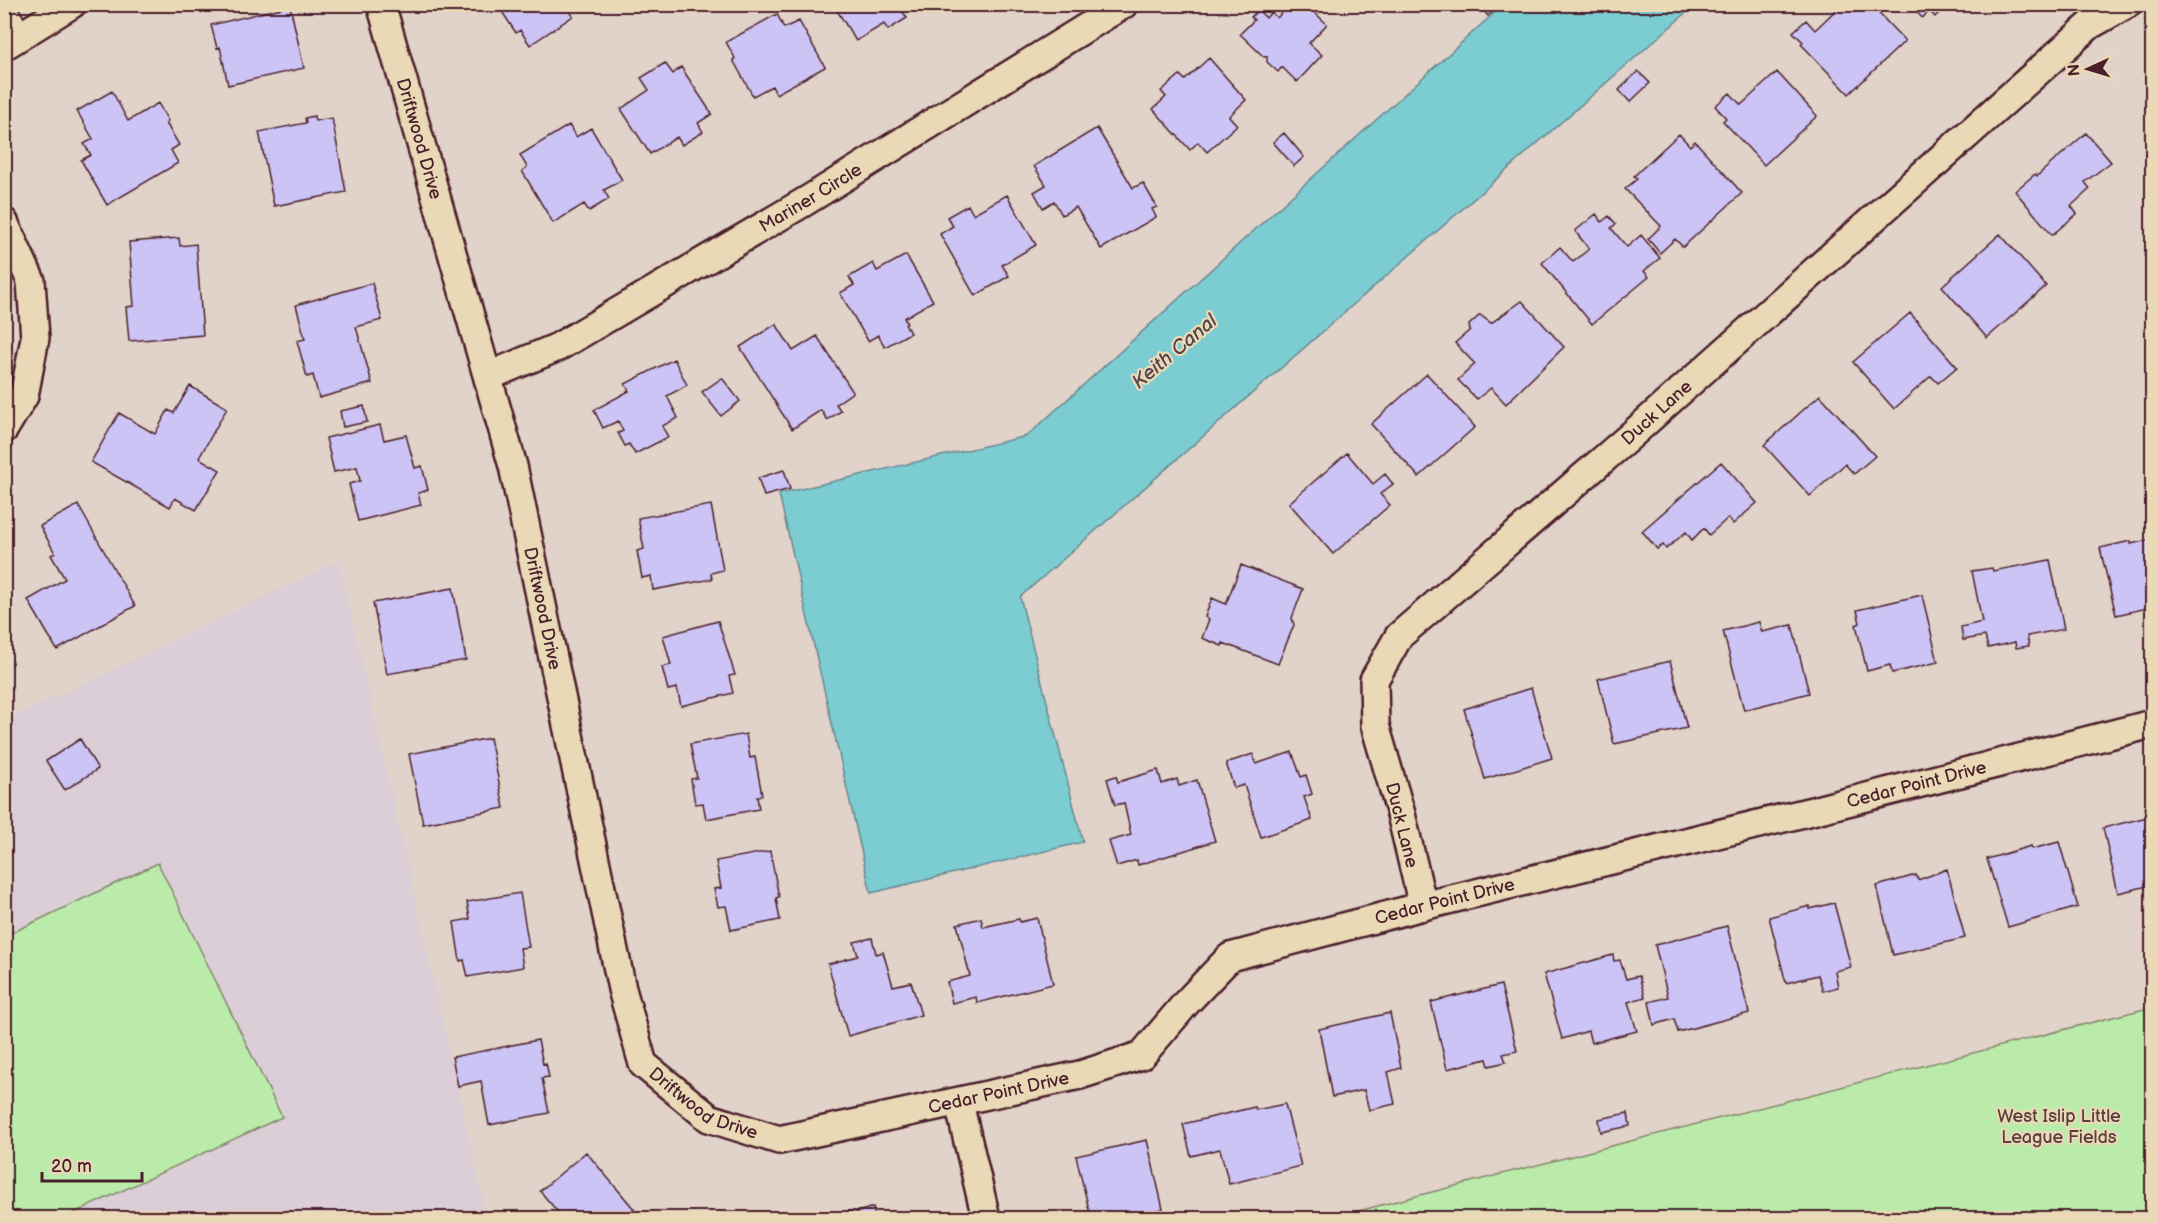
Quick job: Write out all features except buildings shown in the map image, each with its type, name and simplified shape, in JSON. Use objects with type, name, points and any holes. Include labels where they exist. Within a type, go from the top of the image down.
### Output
[{"type":"street","points":[[14,39],[72,4]]},
{"type":"street","name":"Driftwood Drive","points":[[381,4],[513,465],[622,989],[643,1064],[709,1118],[779,1140]]},
{"type":"street","name":"Mariner Circle","points":[[489,376],[568,341],[806,201],[1124,4]]},
{"type":"street","name":"Duck Lane","points":[[1423,906],[1401,814],[1375,725],[1374,680],[1399,636],[1637,430],[2090,25],[2127,4]]},
{"type":"street","points":[[4,222],[31,281],[35,338],[24,396],[4,429]]},
{"type":"street","name":"Cedar Point Drive","points":[[779,1140],[1080,1076],[1142,1055],[1187,1002],[1230,957],[1423,906],[1816,810],[2152,724]]},
{"type":"street","points":[[959,1103],[986,1218]]},
{"type":"lane","points":[[8,4],[14,39]]},
{"type":"shaded area","points":[[339,561],[487,1218],[5,1218],[5,721]]},
{"type":"green space","points":[[158,863],[282,1117],[63,1218],[5,1218],[5,936]]},
{"type":"green space","name":"West Islip Little League Fields","points":[[2152,1007],[2152,1218],[1331,1218]]},
{"type":"water","name":"Keith Canal","points":[[1503,5],[1695,5],[1020,597],[1083,842],[871,893],[779,494],[1027,436]]}]
